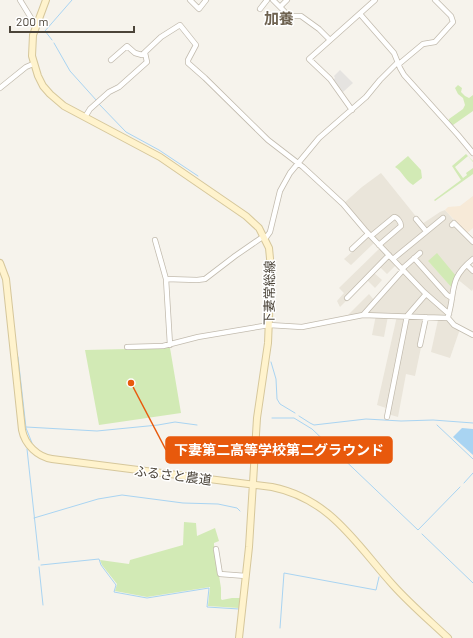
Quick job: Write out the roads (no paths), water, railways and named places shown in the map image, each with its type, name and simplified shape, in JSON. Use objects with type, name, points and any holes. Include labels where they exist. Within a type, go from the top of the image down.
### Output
[{"type":"main road","name":"下妻常総線","points":[[46,0],[33,35],[32,47],[34,64],[40,80],[50,94],[64,106],[134,142],[178,168],[246,216],[255,224],[270,251],[269,325],[265,368],[257,418],[246,576],[239,638]]},
{"type":"main road","name":"ふるさと農道","points":[[0,263],[6,279],[22,430],[26,441],[36,452],[49,459],[253,485],[293,493],[308,500],[327,512],[348,532],[394,586],[448,638]]},
{"type":"street","points":[[20,0],[36,26]]},
{"type":"street","points":[[190,0],[198,9],[206,0]]},
{"type":"street","points":[[260,9],[267,0]]},
{"type":"street","points":[[273,0],[289,16],[301,16],[319,29],[330,40]]},
{"type":"street","points":[[280,7],[286,0]]},
{"type":"street","points":[[352,110],[330,79],[309,59],[374,0]]},
{"type":"street","points":[[166,278],[197,280],[205,279],[242,251],[264,238],[270,232],[282,187],[286,178],[318,138],[366,97],[380,80],[398,63],[423,44],[435,42],[452,22],[452,18],[449,14],[435,0]]},
{"type":"street","points":[[449,14],[454,10]]},
{"type":"street","points":[[360,14],[394,53],[404,75],[458,134],[473,153]]},
{"type":"street","points":[[111,60],[127,46],[137,54],[145,53],[161,37],[180,25],[196,45],[188,60],[188,63],[268,140],[297,163],[342,204],[379,245],[448,316],[454,325],[473,335]]},
{"type":"street","points":[[85,117],[90,109],[109,92],[122,84],[146,62],[145,53]]},
{"type":"street","points":[[0,88],[26,67],[34,64]]},
{"type":"street","points":[[352,249],[394,217],[397,218],[401,223],[401,226],[379,245]]},
{"type":"street","points":[[347,298],[391,257],[442,218]]},
{"type":"street","points":[[416,219],[426,231]]},
{"type":"street","points":[[452,225],[454,223],[473,242]]},
{"type":"street","points":[[155,240],[166,278],[170,345]]},
{"type":"street","points":[[363,315],[402,269],[420,253]]},
{"type":"street","points":[[414,258],[447,295],[452,298]]},
{"type":"street","points":[[448,316],[452,303],[454,281],[467,264],[473,259]]},
{"type":"street","points":[[467,264],[473,271]]},
{"type":"street","points":[[387,417],[407,316],[426,294]]},
{"type":"street","points":[[127,347],[170,345],[198,337],[269,325],[302,327],[363,315],[426,317],[448,316]]},
{"type":"street","points":[[420,345],[426,317]]},
{"type":"street","points":[[216,549],[220,574],[246,576]]},
{"type":"water","points":[[462,428],[473,429],[473,455],[453,437]]},
{"type":"waterway","points":[[52,40],[45,31],[72,0]]},
{"type":"waterway","points":[[54,43],[70,71],[97,101]]},
{"type":"waterway","points":[[99,104],[126,132],[159,150],[198,176]]},
{"type":"waterway","points":[[18,357],[26,428],[32,443]]},
{"type":"waterway","points":[[271,362],[276,379],[277,399],[280,404],[295,413]]},
{"type":"waterway","points":[[299,416],[314,425],[366,419],[401,421],[433,420],[473,423]]},
{"type":"waterway","points":[[272,418],[294,418],[312,429],[418,530],[460,487]]},
{"type":"waterway","points":[[26,427],[97,431],[175,422],[197,425]]},
{"type":"waterway","points":[[437,425],[473,459]]},
{"type":"waterway","points":[[27,449],[39,560]]},
{"type":"waterway","points":[[464,483],[473,473]]},
{"type":"waterway","points":[[34,518],[98,499],[122,495],[183,503],[218,504],[237,508],[240,511]]},
{"type":"waterway","points":[[422,534],[473,583]]},
{"type":"waterway","points":[[41,565],[99,559],[101,565],[116,585],[114,592],[147,598],[209,588],[207,607],[239,609]]},
{"type":"waterway","points":[[39,567],[43,605]]},
{"type":"waterway","points":[[280,628],[284,573],[376,590],[379,577]]},
{"type":"place","name":"下妻第二高等学校第二グラウンド","points":[[131,383]]},
{"type":"district","name":"加養","points":[[279,18]]}]
